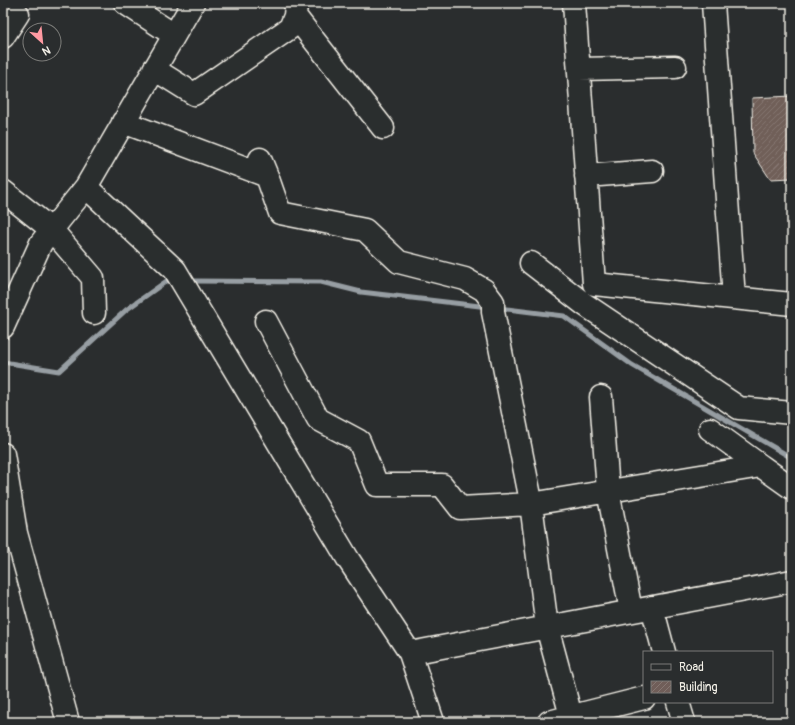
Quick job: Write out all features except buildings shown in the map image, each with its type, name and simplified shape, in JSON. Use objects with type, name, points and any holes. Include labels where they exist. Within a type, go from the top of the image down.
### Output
[{"type":"street","points":[[125,3],[174,35]]},
{"type":"street","points":[[3,327],[41,243],[86,187],[193,3]]},
{"type":"street","points":[[574,3],[594,284],[792,304]]},
{"type":"street","points":[[714,3],[734,298]]},
{"type":"street","points":[[154,69],[194,94],[290,28],[296,9]]},
{"type":"street","points":[[296,9],[383,128]]},
{"type":"street","points":[[3,37],[18,14]]},
{"type":"street","points":[[578,69],[675,67]]},
{"type":"street","points":[[123,122],[264,167],[280,213],[365,230],[399,262],[465,280],[484,290],[493,307],[531,504],[546,627],[571,716]]},
{"type":"street","points":[[586,176],[652,171]]},
{"type":"street","points":[[86,187],[175,270],[348,559],[410,653],[433,722]]},
{"type":"street","points":[[3,191],[52,230],[93,278],[94,313]]},
{"type":"street","points":[[531,263],[584,304],[739,408],[792,413]]},
{"type":"street","points":[[266,321],[318,419],[359,441],[377,485],[442,485],[460,508],[531,504],[761,466]]},
{"type":"street","points":[[601,397],[608,491],[641,609],[663,651]]},
{"type":"street","points":[[710,429],[792,488]]},
{"type":"street","points":[[3,454],[16,533],[68,722]]},
{"type":"street","points":[[410,653],[792,581]]},
{"type":"street","points":[[549,722],[643,698]]},
{"type":"street","points":[[678,703],[684,722]]},
{"type":"waterway","points":[[3,362],[59,371],[126,310],[168,280]]},
{"type":"waterway","points":[[195,281],[321,282],[361,292],[488,307]]},
{"type":"waterway","points":[[498,308],[564,316],[632,365],[792,458]]}]
